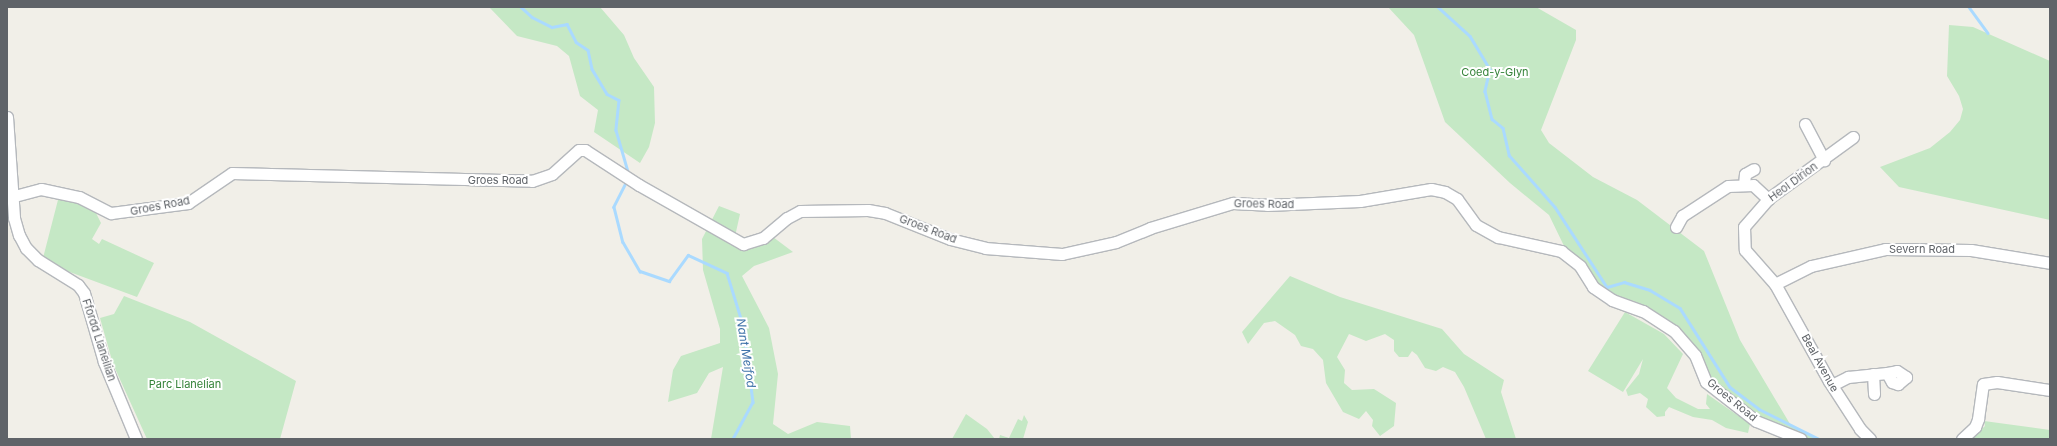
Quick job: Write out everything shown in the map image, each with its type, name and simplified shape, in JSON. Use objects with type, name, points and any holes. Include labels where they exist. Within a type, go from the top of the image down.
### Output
[{"type":"street","name":"Ffordd Llaneilian","points":[[7,117],[10,197],[14,218],[26,248],[38,260],[78,285],[84,294],[104,362],[136,439]]},
{"type":"street","name":"Heol Dirion","points":[[1805,124],[1824,160]]},
{"type":"street","name":"Heol Dirion","points":[[1775,284],[1745,250],[1744,226],[1768,199],[1824,160],[1853,137]]},
{"type":"street","name":"Groes Road","points":[[10,197],[41,189],[79,197],[111,213],[188,203],[232,173],[532,181],[552,174],[579,150],[585,150],[639,185],[743,244],[763,238],[787,218],[800,211],[868,210],[884,213],[950,239],[985,248],[1062,254],[1116,242],[1150,228],[1233,203],[1267,206],[1352,201],[1430,188],[1445,192],[1456,199],[1476,225],[1498,237],[1561,251],[1580,266],[1593,287],[1600,292],[1612,300],[1643,311],[1674,331],[1696,355],[1706,382],[1756,421],[1802,439]]},
{"type":"street","points":[[1744,185],[1745,174],[1754,168]]},
{"type":"street","points":[[1676,227],[1682,216],[1699,200],[1728,186],[1753,185],[1768,199]]},
{"type":"street","name":"Severn Road","points":[[1775,284],[1811,266],[1885,249],[1971,250],[2050,263]]},
{"type":"street","name":"Beal Avenue","points":[[1775,284],[1832,385],[1860,429],[1870,439]]},
{"type":"street","points":[[1873,374],[1874,394]]},
{"type":"street","points":[[1832,385],[1848,377],[1887,374]]},
{"type":"street","points":[[1962,439],[1975,427],[1978,419],[1983,384],[1997,382],[2050,390]]},
{"type":"green space","points":[[489,7],[600,7],[624,35],[634,58],[654,87],[655,123],[649,147],[640,163],[594,132],[598,110],[580,96],[569,56],[557,46],[517,36]]},
{"type":"green space","name":"Coed-y-Glyn","points":[[1388,7],[1536,7],[1576,30],[1576,40],[1541,130],[1549,143],[1593,177],[1637,200],[1704,251],[1740,340],[1790,424],[1819,439],[1809,439],[1756,417],[1710,381],[1677,329],[1634,301],[1615,297],[1597,285],[1565,248],[1549,215],[1510,183],[1445,122],[1414,35]]},
{"type":"green space","points":[[1949,25],[1973,27],[2050,61],[2050,220],[1899,187],[1880,167],[1930,148],[1950,132],[1960,120],[1963,109],[1959,96],[1947,76]]},
{"type":"green space","points":[[59,196],[65,196],[94,209],[101,223],[92,239],[99,244],[102,239],[154,263],[137,297],[67,271],[43,258]]},
{"type":"green space","points":[[719,206],[740,214],[734,241],[769,234],[793,252],[754,266],[742,276],[769,328],[778,374],[773,424],[788,434],[817,422],[850,426],[851,439],[711,439],[723,367],[709,373],[697,393],[668,402],[673,370],[681,356],[720,343],[720,329],[703,270],[702,239]]},
{"type":"green space","points":[[1290,276],[1340,297],[1442,329],[1464,354],[1504,380],[1501,392],[1516,439],[1486,439],[1464,387],[1455,372],[1443,367],[1436,371],[1425,368],[1417,355],[1412,351],[1408,357],[1399,357],[1394,351],[1394,340],[1385,334],[1366,341],[1349,334],[1337,357],[1345,370],[1344,383],[1352,390],[1374,389],[1396,403],[1394,426],[1380,436],[1372,426],[1373,420],[1366,411],[1359,419],[1343,412],[1326,383],[1323,360],[1313,349],[1301,346],[1295,335],[1275,321],[1264,323],[1248,344],[1242,332]]},
{"type":"green space","name":"Parc Llanelian","points":[[124,296],[190,322],[296,381],[280,439],[147,439],[113,364],[100,318],[114,314]]},
{"type":"green space","points":[[1625,312],[1664,334],[1683,354],[1667,388],[1676,398],[1698,409],[1710,409],[1706,404],[1707,394],[1750,424],[1748,433],[1726,428],[1712,420],[1693,417],[1669,407],[1665,412],[1665,416],[1657,417],[1646,407],[1648,399],[1640,393],[1628,396],[1626,390],[1639,374],[1643,359],[1623,392],[1588,371]]},
{"type":"green space","points":[[966,414],[987,429],[995,439],[952,439]]},
{"type":"green space","points":[[1024,415],[1028,422],[1023,439],[999,439],[1000,435],[1009,438],[1018,419],[1022,421]]},
{"type":"green space","points":[[1984,421],[2050,430],[2050,439],[1971,439],[1985,426]]},
{"type":"waterway","name":"Nant Meifod","points":[[521,7],[532,17],[552,27],[567,24],[576,42],[588,50],[592,69],[607,94],[619,100],[616,130],[629,175]]},
{"type":"waterway","points":[[1438,7],[1470,36],[1490,69],[1485,91],[1492,119],[1503,128],[1509,155],[1555,207],[1607,287],[1624,282],[1650,290],[1680,308],[1730,387],[1759,409],[1819,439]]},
{"type":"waterway","points":[[1969,7],[1988,33]]},
{"type":"waterway","name":"Nant Meifod","points":[[626,183],[614,207],[623,242],[640,271],[669,281],[688,255],[727,273],[743,325],[753,402],[733,439]]}]
